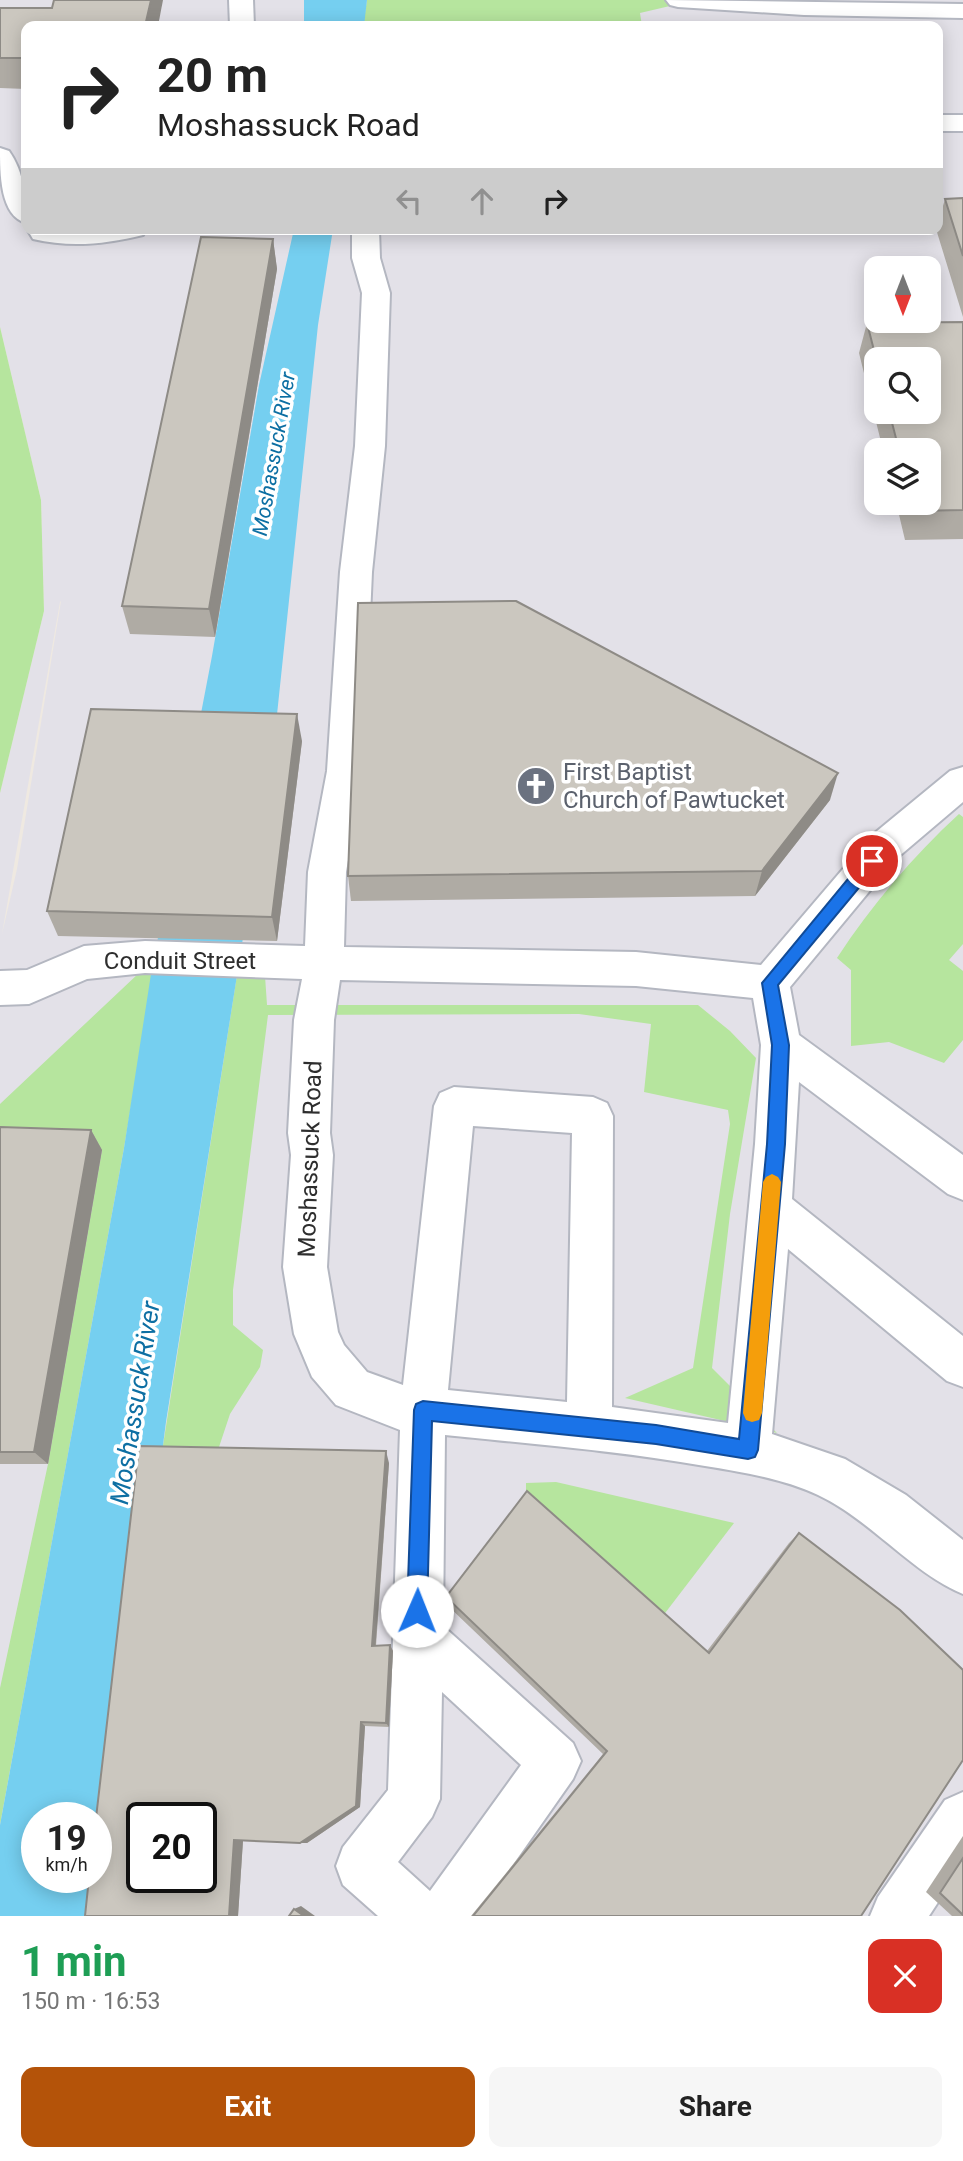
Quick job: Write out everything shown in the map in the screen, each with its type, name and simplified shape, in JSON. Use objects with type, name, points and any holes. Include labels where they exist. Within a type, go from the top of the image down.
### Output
[{"type":"street","points":[[242,0],[242,21]]},
{"type":"street","points":[[678,0],[806,17],[963,11]]},
{"type":"street","points":[[943,123],[963,122]]},
{"type":"street","points":[[0,156],[21,209]]},
{"type":"street","points":[[55,235],[78,239],[100,235]]},
{"type":"street","name":"Moshassuck Road","points":[[365,235],[366,258],[376,293],[370,446],[356,572],[345,771],[327,872],[324,963],[314,1020],[309,1133],[312,1155],[305,1267],[316,1334],[328,1361],[352,1389],[403,1408],[656,1434],[748,1450],[829,1475],[888,1512],[963,1570]]},
{"type":"street","points":[[770,983],[884,847],[963,781]]},
{"type":"street","name":"Conduit Street","points":[[15,988],[84,962],[117,958],[200,957],[324,963]]},
{"type":"street","points":[[324,963],[636,969],[770,983]]},
{"type":"street","points":[[748,1450],[757,1377],[760,1304],[776,1144],[781,1045],[770,983]]},
{"type":"street","points":[[0,1018],[15,988]]},
{"type":"street","points":[[781,1045],[963,1180]]},
{"type":"street","points":[[418,1916],[362,1866],[414,1799],[423,1410],[454,1106],[593,1116],[589,1427]]},
{"type":"street","points":[[769,1207],[963,1365]]},
{"type":"street","points":[[417,1636],[555,1761],[445,1916]]},
{"type":"street","points":[[897,1916],[963,1818]]},
{"type":"shaded area","points":[[0,0],[963,0],[963,1916],[102,1916],[105,1893],[112,1893],[112,1839],[166,1422],[241,949],[0,1795],[0,793],[44,611],[41,500],[0,327]],"holes":[[[60,602],[17,869],[2,934]]]},
{"type":"green space","points":[[367,0],[687,2],[640,13],[641,21],[364,21]]},
{"type":"green space","points":[[0,327],[41,500],[44,611],[0,793]]},
{"type":"green space","points":[[959,814],[963,817],[963,944],[949,960],[963,971],[963,1040],[944,1063],[889,1042],[851,1046],[851,970],[837,958],[894,882]]},
{"type":"green space","points":[[156,957],[124,1148],[0,1825],[0,1688],[48,1464],[102,1150],[0,1147],[0,1104]]},
{"type":"green space","points":[[237,975],[265,976],[267,1005],[698,1005],[730,1031],[756,1058],[730,1214],[712,1368],[777,1433],[625,1398],[693,1368],[730,1124],[728,1110],[644,1092],[651,1024],[579,1014],[268,1015],[233,1290],[233,1325],[263,1350],[260,1367],[230,1414],[215,1459],[161,1458]]},
{"type":"green space","points":[[556,1482],[734,1523],[659,1621],[526,1502],[526,1483]]},
{"type":"water","points":[[304,0],[367,0],[365,21],[304,21]]},
{"type":"water","name":"Moshassuck River","points":[[293,235],[332,235],[318,325],[274,743],[166,1422],[112,1839],[112,1802],[21,1802],[21,1893],[105,1893],[102,1916],[0,1916],[0,1825],[124,1148],[151,974],[212,656],[259,385]]},
{"type":"building","points":[[54,0],[151,0],[146,21],[21,21],[21,58],[0,58],[0,8],[52,8]]},
{"type":"building","points":[[963,198],[963,256],[945,199]]},
{"type":"building","points":[[201,237],[273,239],[209,609],[122,606]]},
{"type":"building","points":[[942,322],[963,322],[963,510],[941,510],[941,438],[896,438],[892,424],[941,424],[941,347],[873,347],[870,333],[941,333]]},
{"type":"building","points":[[516,601],[838,773],[762,871],[348,876],[358,603]]},
{"type":"building","points":[[91,709],[297,714],[272,917],[47,911]]},
{"type":"building","points":[[0,1127],[91,1130],[34,1452],[0,1452]]},
{"type":"building","points":[[139,1446],[386,1451],[372,1646],[390,1645],[386,1723],[361,1722],[356,1806],[300,1843],[234,1840],[229,1916],[85,1916],[87,1893],[112,1893],[112,1802],[98,1802]]},
{"type":"building","points":[[527,1491],[709,1653],[799,1533],[900,1610],[963,1670],[963,1760],[861,1916],[473,1916],[607,1751],[446,1597]]},
{"type":"building","points":[[963,1858],[963,1915],[940,1893]]},
{"type":"building","points":[[294,1909],[304,1916],[289,1916]]},
{"type":"slow traffic","points":[[752,1413],[772,1182]]},
{"type":"place","name":"First Baptist Church of Pawtucket","points":[[536,786]]},
{"type":"route","points":[[417,1611],[423,1410],[656,1434],[748,1450],[757,1377],[760,1304],[776,1144],[781,1045],[770,983],[872,861]]}]
